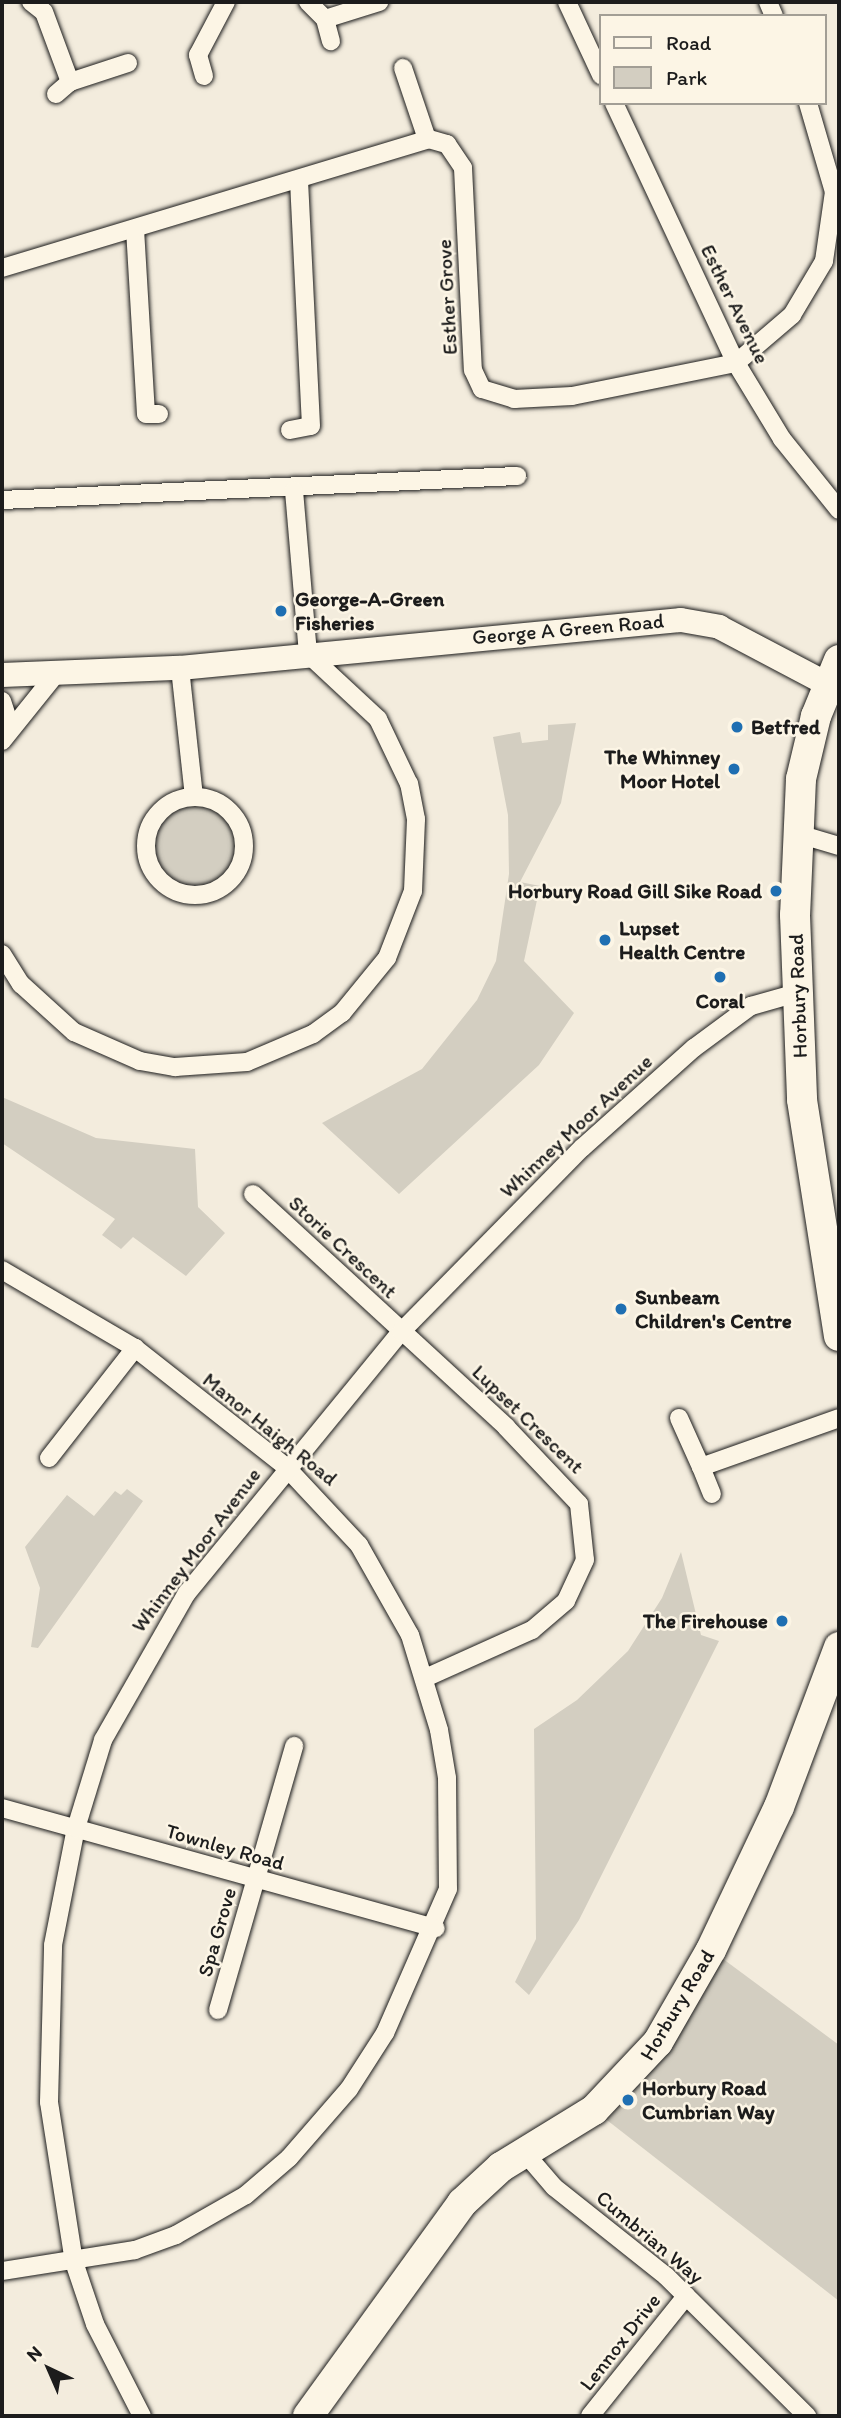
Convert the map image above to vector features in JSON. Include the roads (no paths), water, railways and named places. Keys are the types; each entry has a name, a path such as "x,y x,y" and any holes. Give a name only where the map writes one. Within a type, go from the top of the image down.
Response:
{"highway":[{"name":"Horbury Road","path":"833,672 802,779 795,833 797,993 802,1100 839,1336"},
{"name":"Horbury Road","path":"307,2416 444,2223 481,2183 524,2152 594,2110 659,2042 711,1950 779,1807 839,1647"}],"main road":[{"name":"George A Green Road","path":"2,675 180,668 681,620 719,627 833,672"}],"street":[{"path":"31,2 44,12 70,82"},
{"path":"204,76 198,55 226,2"},
{"path":"308,2 325,19 331,41"},
{"path":"325,19 379,2"},
{"path":"567,2 600,73"},
{"path":"56,94 70,82 128,63"},
{"path":"2,268 427,139 403,68"},
{"path":"414,101 432,96"},
{"name":"Esther Avenue","path":"615,105 736,363 782,439 839,510"},
{"path":"736,363 792,315 824,261 834,192 809,105"},
{"name":"Esther Grove","path":"427,139 447,144 463,168 473,370 482,388 514,399 572,396 736,363"},
{"path":"290,430 311,426 299,179"},
{"path":"135,229 146,414 159,414"},
{"path":"2,500 294,491 517,476"},
{"path":"2,954 21,984 74,1032 128,1057 175,1067 258,1058 313,1034 342,1013 380,967 403,925 415,879 416,819 409,784 379,719 308,654 294,491"},
{"path":"180,668 194,796"},
{"path":"6,733 55,675"},
{"path":"2,701 6,733"},
{"path":"194,796 231,811 244,849 225,885 186,894 167,887 146,852 157,814 194,796"},
{"path":"795,833 839,846"},
{"name":"Whinney Moor Avenue","path":"142,2416 94,2324 74,2262 51,2141 46,2050 53,1945 76,1828 103,1740 156,1639 286,1467 401,1332 582,1147 694,1048 751,1006 797,993"},
{"name":"Storie Crescent","path":"253,1194 401,1332"},
{"name":"Manor Haigh Road","path":"2,1269 135,1348 286,1467 359,1545 389,1592 425,1678 447,1779 448,1889 436,1928 364,2067 289,2158 246,2195 176,2235 74,2262 2,2271"},
{"name":"Lupset Crescent","path":"401,1332 565,1483 586,1530 577,1584 554,1615 425,1678"},
{"path":"49,1458 135,1348"},
{"path":"679,1418 712,1494"},
{"path":"701,1467 839,1418"},
{"name":"Spa Grove","path":"218,2010 293,1746"},
{"name":"Townley Road","path":"2,1808 436,1928"},
{"name":"Cumbrian Way","path":"524,2152 554,2186 686,2296 804,2416"},
{"name":"Lennox Drive","path":"590,2416 686,2296"}],"place":[{"name":"George-A-Green Fisheries","path":"281,611"},
{"name":"Betfred","path":"737,727"},
{"name":"The Whinney Moor Hotel","path":"734,769"},
{"name":"Horbury Road Gill Sike Road","path":"776,891"},
{"name":"Lupset Health Centre","path":"605,940"},
{"name":"Coral","path":"720,977"},
{"name":"Sunbeam Children's Centre","path":"621,1309"},
{"name":"The Firehouse","path":"782,1621"},
{"name":"Horbury Road Cumbrian Way","path":"628,2100"}]}
